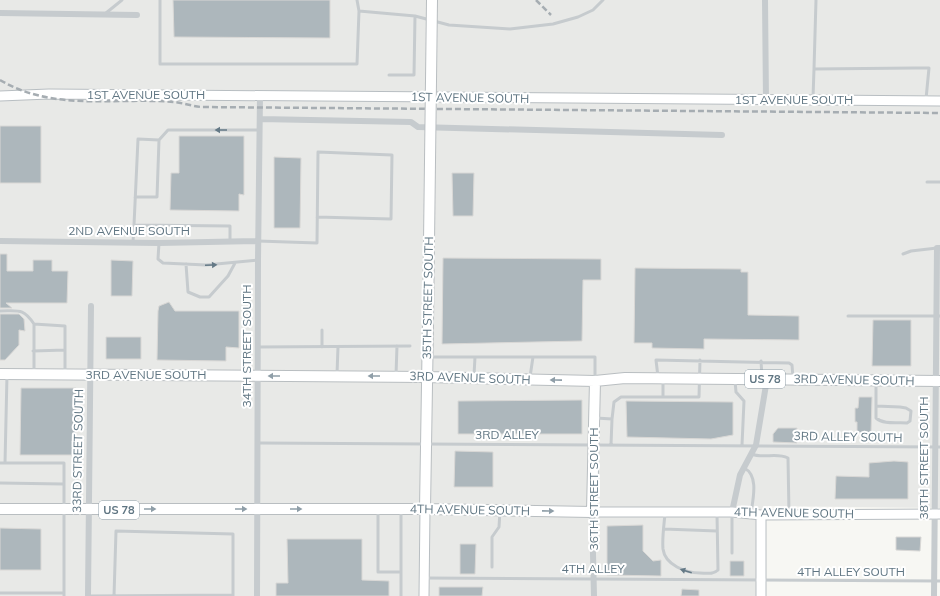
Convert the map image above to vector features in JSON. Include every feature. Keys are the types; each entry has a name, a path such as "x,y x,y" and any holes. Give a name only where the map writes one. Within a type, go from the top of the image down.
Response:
{"main road":[{"name":"35TH STREET SOUTH","path":"425,509 432,0"},
{"name":"3RD AVENUE SOUTH","path":"3,374 396,376 595,381 625,378 660,378 937,381"},
{"name":"36TH STREET SOUTH","path":"592,512 595,381"},
{"name":"4TH AVENUE SOUTH","path":"0,509 425,509 592,512"}],"street":[{"path":"765,0 766,100"},
{"path":"0,13 137,15"},
{"name":"1ST AVENUE SOUTH","path":"0,96 49,94 940,101"},
{"name":"34TH STREET SOUTH","path":"257,596 260,96"},
{"name":"1ST AVENUE SOUTH","path":"260,119 411,122 418,127 722,135"},
{"name":"2ND AVENUE SOUTH","path":"0,241 159,243 258,241"},
{"name":"38TH STREET SOUTH","path":"934,596 937,581 938,514 938,248"},
{"name":"33RD STREET SOUTH","path":"89,596 88,510 91,306"},
{"path":"732,512 740,475 756,445 764,379"},
{"name":"35TH STREET SOUTH","path":"424,596 425,509"},
{"name":"4TH AVENUE SOUTH","path":"592,512 732,512 761,515 938,514"},
{"name":"36TH STREET SOUTH","path":"592,512 594,596"},
{"path":"761,515 761,596"}],"lane":[{"path":"104,14 122,0"},
{"path":"160,0 160,64 357,64 359,11 357,0"},
{"path":"359,11 416,16 449,25 510,29 553,24 578,17 593,10 603,0"},
{"path":"813,100 816,0"},
{"path":"389,75 414,75 416,16"},
{"path":"814,69 929,68 926,100"},
{"path":"429,97 429,127"},
{"path":"135,197 157,197 159,140 168,130 260,130"},
{"path":"132,242 138,139 159,140"},
{"path":"258,241 317,243 318,152 392,155 391,219 318,217"},
{"path":"927,182 940,182"},
{"path":"134,225 230,226 230,242"},
{"path":"159,243 158,259 162,262 206,265 258,260"},
{"path":"903,254 911,250 938,248"},
{"path":"186,264 188,292 200,297 209,297 228,276 235,263"},
{"path":"0,311 22,311 34,324 34,374"},
{"path":"848,316 938,316"},
{"path":"34,324 65,326 65,374"},
{"path":"322,330 322,347"},
{"path":"337,376 338,346"},
{"path":"396,376 397,346"},
{"path":"258,347 410,346"},
{"path":"33,351 65,350"},
{"path":"427,357 595,357 595,381"},
{"path":"474,379 475,357"},
{"path":"530,380 534,357"},
{"path":"663,397 656,360 761,361 789,363 792,365 793,379"},
{"path":"611,445 614,402 617,399 699,397 700,360"},
{"path":"761,361 764,379"},
{"path":"3,374 5,463"},
{"path":"735,379 736,392 744,402 742,445"},
{"path":"876,380 876,406 876,418 880,421 907,423 910,421 911,411 906,408 876,406"},
{"path":"594,418 612,418"},
{"name":"3RD ALLEY","path":"259,443 756,445"},
{"name":"3RD ALLEY SOUTH","path":"756,445 938,447"},
{"path":"751,454 758,456 782,454 788,458 789,515"},
{"path":"0,462 64,463 64,595 0,593"},
{"path":"744,468 750,471 753,477 751,514"},
{"path":"0,483 63,484"},
{"path":"378,509 378,572 401,572"},
{"path":"401,509 401,596"},
{"path":"492,567 492,537 499,527 500,510"},
{"path":"665,512 663,549 666,556 683,571 712,574 718,570 717,512"},
{"path":"732,512 732,553"},
{"path":"664,529 717,531"},
{"path":"89,596 114,596 233,596 233,534 116,531 114,596"},
{"name":"4TH ALLEY","path":"424,578 594,578 761,581"},
{"name":"4TH ALLEY SOUTH","path":"761,581 937,581"}],"shaded area":[{"path":"0,0 940,0 940,508 765,506 766,596 0,596"}],"building":[{"path":"173,0 330,0 330,38 174,37"},
{"path":"0,126 41,126 41,183 0,183"},
{"path":"179,136 244,136 244,195 239,194 239,211 170,210 171,173 179,173"},
{"path":"274,157 301,158 300,228 274,228"},
{"path":"452,173 474,173 473,216 453,216"},
{"path":"0,254 7,254 7,271 33,271 33,260 52,260 52,271 68,271 67,303 6,303 12,308 0,308"},
{"path":"443,258 601,259 601,280 583,280 582,341 442,344"},
{"path":"111,260 133,261 132,296 111,296"},
{"path":"635,268 741,269 741,272 748,272 748,315 799,316 799,340 704,339 704,349 652,348 652,343 634,343"},
{"path":"169,302 175,311 239,311 239,348 226,347 226,361 157,360 159,306"},
{"path":"0,314 19,314 24,319 25,331 19,330 19,345 5,360 0,360"},
{"path":"873,320 911,320 911,366 872,366"},
{"path":"106,337 141,337 141,359 106,359"},
{"path":"21,388 76,388 76,455 20,455"},
{"path":"859,397 872,397 871,433 857,433 855,408 858,408"},
{"path":"582,400 582,434 458,434 458,401"},
{"path":"626,401 733,402 733,435 711,439 627,437"},
{"path":"778,428 797,428 797,443 773,442 773,434"},
{"path":"455,451 493,452 493,487 454,487"},
{"path":"894,461 908,462 908,499 835,499 836,476 869,477 869,463"},
{"path":"643,525 643,551 653,561 661,560 661,576 607,575 607,526"},
{"path":"0,528 41,529 41,570 0,570"},
{"path":"896,537 921,537 920,551 896,550"},
{"path":"287,539 362,539 362,580 389,581 389,596 276,596 276,583 288,583"},
{"path":"460,544 476,544 475,574 460,574"},
{"path":"730,561 744,561 744,576 730,576"},
{"path":"439,587 483,587 482,596 439,596"},
{"path":"682,589 699,590 699,596 681,596"}],"railway":[{"path":"536,0 551,15"},
{"path":"0,80 21,90 63,100 174,102 201,107 940,113"}]}
